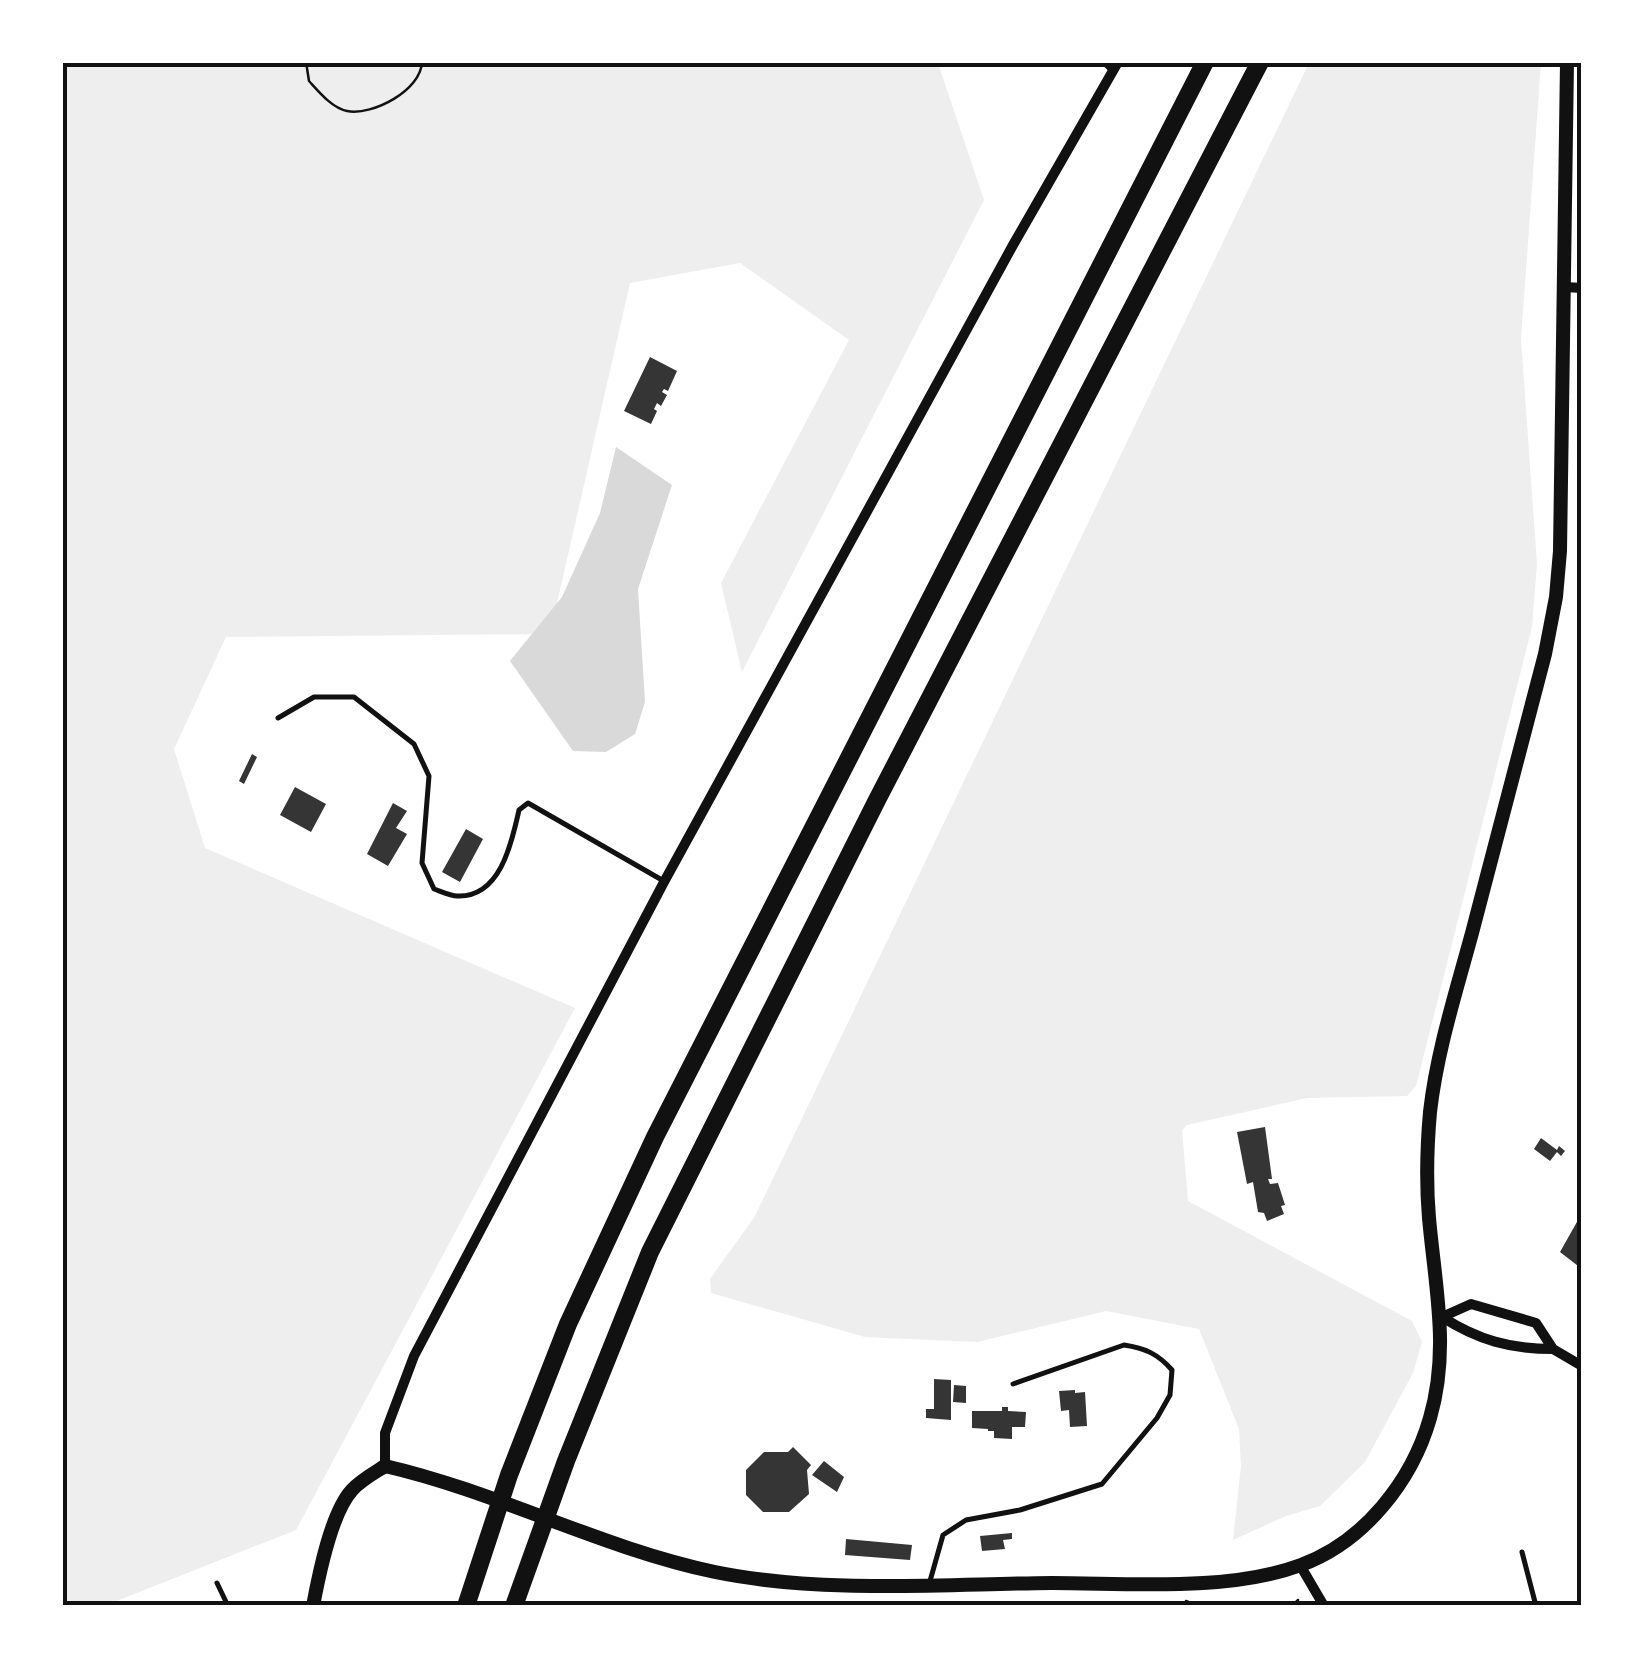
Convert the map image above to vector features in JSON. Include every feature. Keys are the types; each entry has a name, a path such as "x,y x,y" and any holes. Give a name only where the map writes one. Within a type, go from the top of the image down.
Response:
{"highway":[{"path":"466,1606 509,1475 562,1341 654,1136 1206,62"},
{"path":"514,1606 566,1462 650,1252 877,800 1260,62"}],"main road":[{"path":"314,1606 346,1497 385,1466 668,1562 743,1578 835,1584 1172,1582 1251,1576 1300,1566 1352,1536 1387,1501 1419,1449 1431,1416 1440,1368 1442,1317 1429,1217 1430,1115 1436,1072 1556,597 1565,288 1566,62"}],"street":[{"path":"385,1466 385,1433 414,1356 664,882 1013,245 1115,67"},
{"path":"1565,288 1582,288"},
{"path":"1442,1317 1471,1304 1536,1323 1552,1348 1582,1366"},
{"path":"1442,1317 1466,1333 1519,1349 1552,1348"},
{"path":"1300,1566 1324,1606"}],"lane":[{"path":"1103,62 1115,67"},
{"path":"278,718 314,697 354,698 414,744 429,776 422,862 434,888 458,896 484,888 509,855 519,810 528,803 664,882"},
{"path":"929,1584 942,1536 966,1520 1020,1510 1102,1484 1157,1418 1170,1395 1172,1370 1160,1356 1124,1345 1013,1384"},
{"path":"1522,1552 1536,1606"},
{"path":"218,1583 228,1606"}],"path":[{"path":"306,62 309,82 346,111 370,111 412,87 422,72 422,62"},
{"path":"1292,1606 1298,1600"},
{"path":"1230,1606 1240,1606"}],"shaded area":[{"path":"62,63 938,63 984,200 742,672 721,583 849,340 740,263 630,283 550,634 226,637 174,749 205,848 575,1008 296,1530 104,1606 62,1605"},
{"path":"1309,63 1541,63 1521,339 1537,564 1532,627 1416,1086 1407,1096 1307,1098 1187,1125 1182,1130 1188,1201 1412,1321 1422,1342 1413,1373 1365,1462 1320,1506 1286,1516 1233,1540 1241,1466 1239,1429 1199,1329 1106,1311 977,1342 865,1337 711,1293 710,1279 755,1216"},
{"path":"616,447 672,485 638,589 645,702 635,734 606,752 573,751 510,661 562,597 600,513"}],"building":[{"path":"650,357 677,371 668,391 662,392 667,395 661,406 657,403 651,424 624,411"},
{"path":"252,754 257,757 244,784 239,781"},
{"path":"295,787 326,804 311,832 280,815"},
{"path":"393,803 407,811 396,828 407,834 388,866 367,854"},
{"path":"466,829 483,839 460,882 442,872"},
{"path":"1265,1127 1272,1179 1268,1179 1270,1184 1278,1183 1285,1205 1281,1206 1284,1214 1267,1221 1264,1213 1258,1212 1253,1182 1247,1184 1237,1132"},
{"path":"1541,1138 1565,1151 1561,1156 1557,1152 1550,1161 1534,1149"},
{"path":"1582,1213 1582,1269 1560,1252"},
{"path":"934,1379 951,1380 951,1420 926,1418 926,1409 934,1409"},
{"path":"954,1385 966,1386 966,1403 953,1402"},
{"path":"1059,1391 1085,1392 1087,1426 1070,1427 1069,1410 1061,1411"},
{"path":"1002,1407 1026,1412 1025,1427 1012,1427 1012,1439 994,1438 994,1431 972,1428 972,1411 1002,1411"},
{"path":"793,1447 811,1465 807,1470 809,1494 789,1512 763,1512 746,1495 746,1470 764,1452 788,1452"},
{"path":"824,1461 844,1477 837,1492 812,1475"},
{"path":"1012,1533 1012,1539 1003,1540 1005,1549 982,1551 980,1536"},
{"path":"846,1539 912,1545 910,1560 845,1555"}]}
